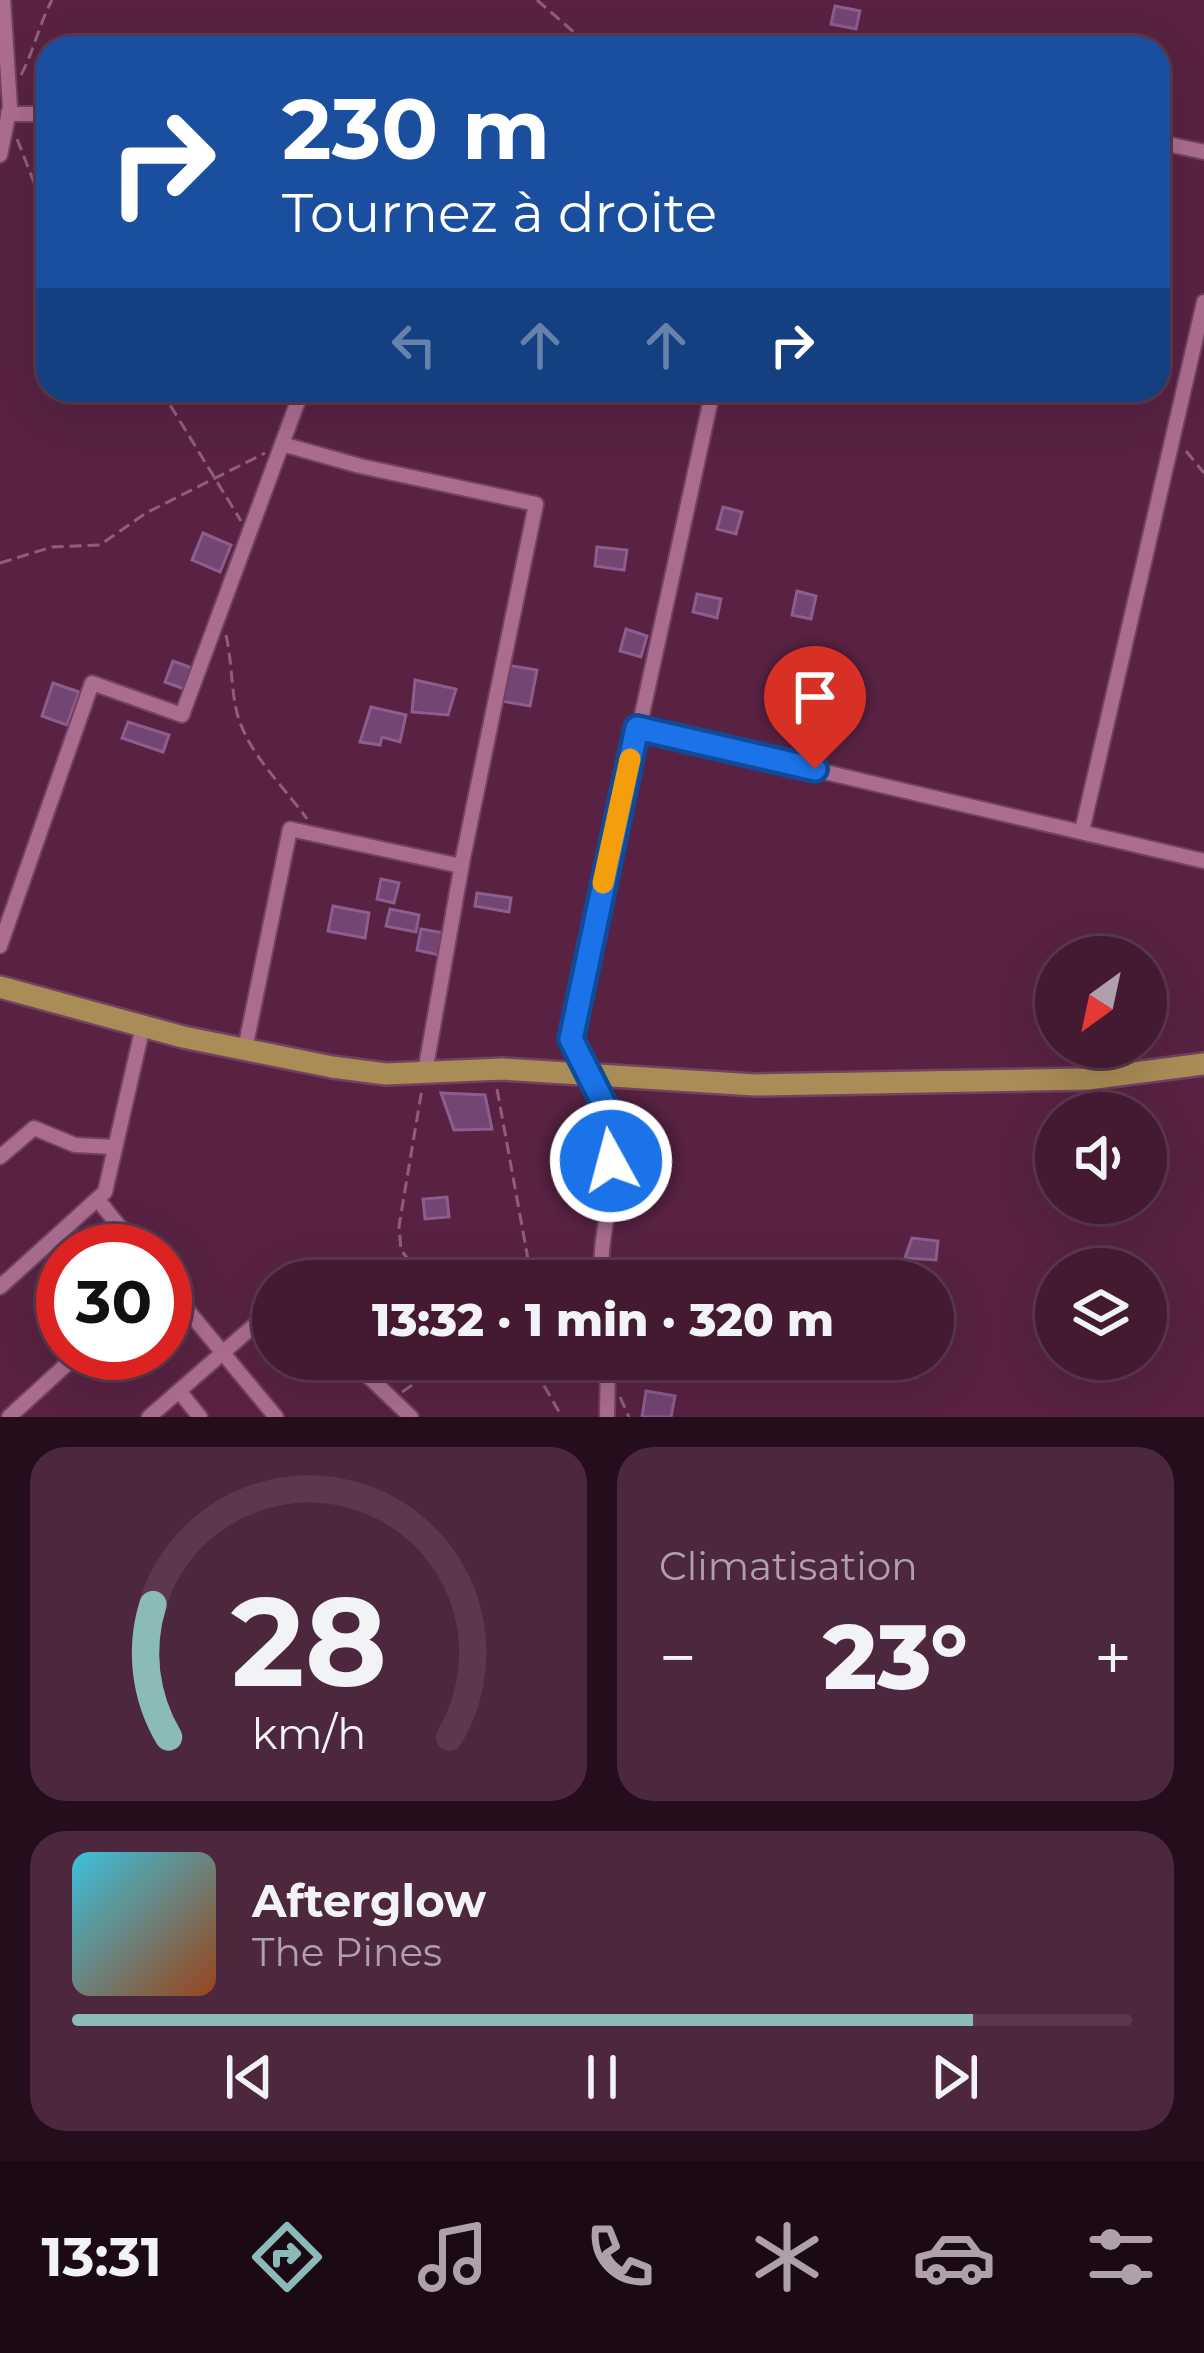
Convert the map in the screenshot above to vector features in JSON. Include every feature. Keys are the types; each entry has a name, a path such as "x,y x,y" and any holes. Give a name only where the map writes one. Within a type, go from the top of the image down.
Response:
{"main road":[{"path":"0,987 143,1026 368,1072 493,1069 754,1084 1088,1079 1204,1064"}],"street":[{"path":"0,155 9,110 5,0"},
{"path":"9,110 36,113"},
{"path":"1170,145 1204,152"},
{"path":"1082,831 1173,435 1197,368 1204,302"},
{"path":"0,946 92,682 182,716 298,402"},
{"path":"600,1260 611,1188 612,1135 592,1074 571,1039 710,402"},
{"path":"283,444 536,504 461,866 425,1072"},
{"path":"637,728 1204,861"},
{"path":"245,1049 290,829 461,866"},
{"path":"0,1287 105,1192 143,1026"},
{"path":"0,1157 34,1128 75,1145 115,1147"},
{"path":"98,1200 117,1224"},
{"path":"192,1316 276,1417"},
{"path":"149,1417 252,1328"},
{"path":"9,1417 49,1380"},
{"path":"371,1380 411,1417"},
{"path":"607,1417 608,1380"},
{"path":"179,1391 200,1417"}],"path":[{"path":"38,36 52,0"},
{"path":"537,0 578,36"},
{"path":"36,41 9,110 36,185"},
{"path":"170,402 250,533"},
{"path":"1173,435 1204,473"},
{"path":"0,563 52,548 100,545 146,513 283,444"},
{"path":"220,614 234,669 237,713 247,737 318,835"},
{"path":"493,1069 531,1260"},
{"path":"409,1260 401,1250 399,1226 425,1072"},
{"path":"391,1400 420,1380"},
{"path":"541,1380 562,1417"}],"building":[{"path":"835,6 860,11 856,29 831,24"},
{"path":"723,507 742,512 736,534 717,529"},
{"path":"203,533 231,545 220,572 192,560"},
{"path":"597,547 627,550 624,570 595,566"},
{"path":"797,591 816,596 811,619 792,615"},
{"path":"697,594 721,599 717,618 693,612"},
{"path":"626,629 647,636 641,657 620,651"},
{"path":"173,661 192,668 184,689 165,682"},
{"path":"507,665 537,670 530,706 501,701"},
{"path":"415,680 456,689 448,715 412,712"},
{"path":"53,683 79,692 67,725 42,716"},
{"path":"371,707 406,715 400,742 382,737 380,745 360,742"},
{"path":"128,722 169,735 163,752 122,738"},
{"path":"381,879 399,883 394,903 377,899"},
{"path":"477,893 511,898 509,912 475,906"},
{"path":"333,906 369,913 365,938 328,931"},
{"path":"390,909 419,915 416,932 386,926"},
{"path":"421,929 444,933 439,955 417,950"},
{"path":"441,1093 485,1095 492,1129 454,1130"},
{"path":"447,1197 449,1217 425,1219 423,1199"},
{"path":"912,1238 938,1241 936,1260 905,1258"},
{"path":"646,1391 675,1396 671,1417 642,1417"}],"slow traffic":[{"path":"603,883 630,759"}],"route":[{"path":"611,1161 607,1110 571,1039 637,728 815,769"}]}
